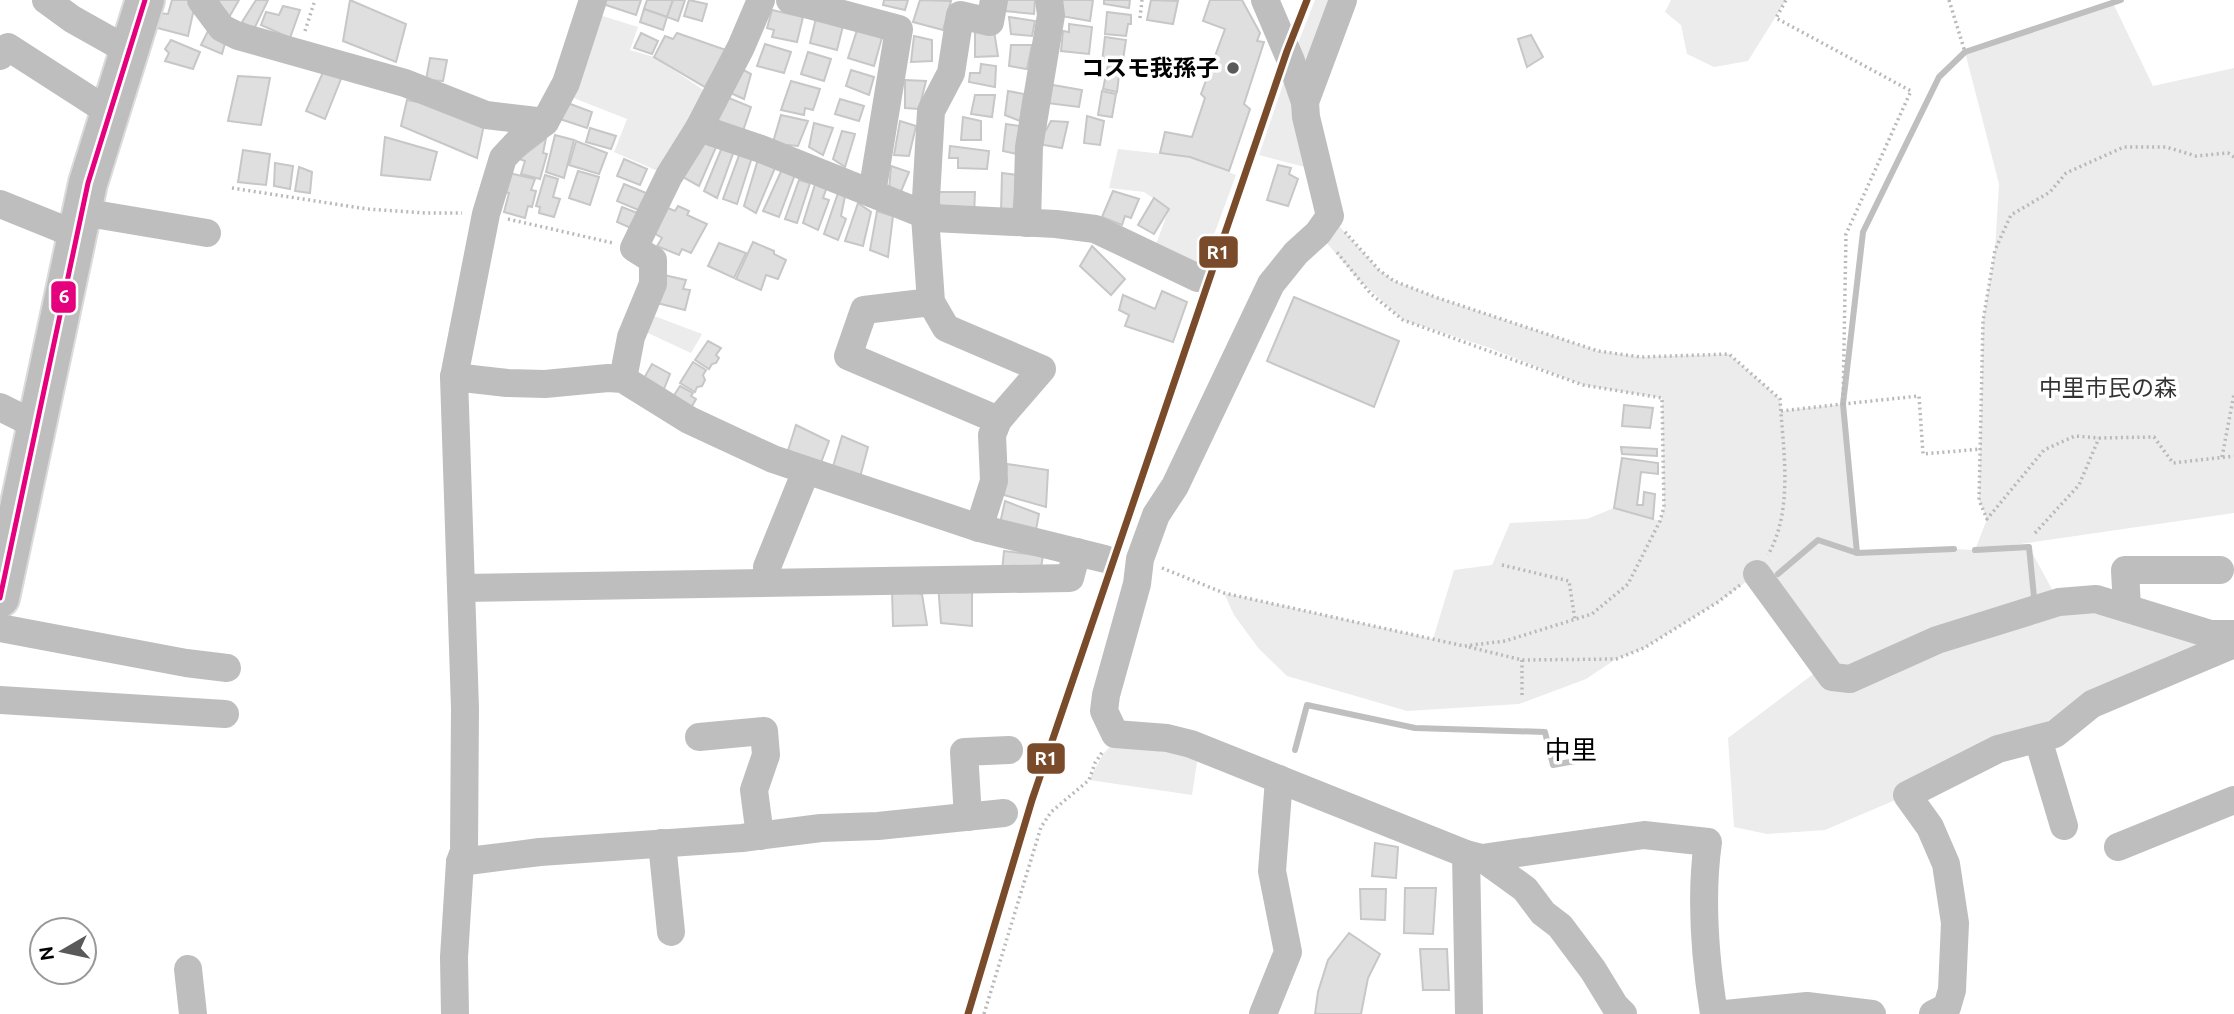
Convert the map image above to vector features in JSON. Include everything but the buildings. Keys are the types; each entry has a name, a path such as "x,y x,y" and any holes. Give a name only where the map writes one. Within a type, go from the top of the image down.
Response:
{"highway":[{"path":"0,598 79,224 109,112 145,0"}],"street":[{"path":"46,0 72,19 129,51"},
{"path":"201,0 222,27 237,36 405,83 486,115 545,122"},
{"path":"455,1014 454,957 460,862 464,851 465,708 454,377 486,214 503,158 518,142 545,122 566,83 593,0"},
{"path":"623,379 631,337 653,284 653,260 634,248 669,176 699,128 741,47 761,0"},
{"path":"790,0 898,29 872,193"},
{"path":"979,528 994,481 992,435 999,420 1041,369 946,328 932,302 925,216 931,111 951,73 960,15 990,22 993,0"},
{"path":"1027,223 1029,147 1051,15 1048,0"},
{"path":"1265,0 1305,102 1324,224 1271,284 1175,485 1156,514 1140,559 1137,584 1104,711 1115,734 1167,738 1191,744 1474,856 1525,888 1543,913 1560,926 1623,1014"},
{"path":"1305,102 1343,0"},
{"path":"0,56 8,47 109,112"},
{"path":"699,128 761,149 925,216 1095,229 1198,278"},
{"path":"0,204 79,224 207,233"},
{"path":"932,302 864,310 848,356 999,420"},
{"path":"454,377 545,384 623,379 689,421 773,459 979,528 1105,559"},
{"path":"0,407 38,425"},
{"path":"767,567 806,471"},
{"path":"462,588 1070,578 1077,552"},
{"path":"2127,608 2125,570 2220,570"},
{"path":"1757,574 1832,677 1850,680 1937,640 2059,602 2096,599 2210,634 2234,634"},
{"path":"0,628 186,663 228,668"},
{"path":"1933,1014 1947,1007 1952,990 1955,923 1946,864 1930,827 1907,795 1998,749 2054,734 2092,704 2234,644"},
{"path":"0,701 225,714"},
{"path":"699,737 764,730 766,755 754,790 760,836"},
{"path":"2038,739 2064,826"},
{"path":"968,817 964,752 1009,750"},
{"path":"1264,1014 1288,952 1272,871 1279,779"},
{"path":"2118,847 2234,800"},
{"path":"460,862 540,852 760,836 821,828 878,826 1004,813"},
{"path":"1474,856 1644,835 1708,842 1705,886 1706,941 1714,1014"},
{"path":"662,843 671,932"},
{"path":"1469,1014 1474,856"},
{"path":"188,969 194,1014"},
{"path":"1725,1014 1807,1006 1872,1014"}],"path":[{"path":"298,54 315,0"},
{"path":"1140,18 1142,0"},
{"path":"1786,0 1776,18 1911,91 1846,234 1843,404"},
{"path":"1950,0 1965,52"},
{"path":"2234,157 2228,153 2196,156 2166,147 2124,147 2066,173 2050,192 2011,215 1995,250 1983,321 1979,500 1987,519 2044,450 2075,436 2154,437 2173,463 2234,456"},
{"path":"232,188 368,209 486,214 634,248"},
{"path":"1140,559 1224,593 1522,660 1616,659 1644,648 1757,574 1777,538 1783,501 1785,457 1780,400 1729,354 1641,357 1598,351 1394,281 1324,224"},
{"path":"1324,224 1332,246 1371,294 1403,320 1583,385 1662,398 1664,507 1660,521 1628,584 1592,614 1505,641 1464,646"},
{"path":"2222,457 2234,394"},
{"path":"1781,411 1919,396 1923,454 1981,449"},
{"path":"2035,533 2079,485 2099,438"},
{"path":"1502,565 1569,581 1575,620"},
{"path":"1522,660 1522,698"},
{"path":"984,1014 1041,827 1051,812 1089,780 1095,762 1115,734"}],"green space":[{"path":"1315,0 1343,0 1305,102 1320,171 1259,155"},
{"path":"1671,0 1786,0 1748,61 1714,67 1687,54 1681,25 1665,12"},
{"name":"中里市民の森","path":"2113,3 2153,86 2234,68 2234,513 1986,549 2029,547 2059,602 2234,634 1907,795 1825,830 1767,834 1734,827 1728,738 1824,666 1838,668 1757,574 1644,648 1616,659 1586,679 1519,704 1407,711 1287,676 1259,649 1234,615 1224,593 1433,639 1454,570 1492,565 1510,523 1587,519 1614,508 1660,521 1664,507 1662,398 1583,385 1487,347 1403,320 1359,280 1318,233 1330,216 1379,270 1394,281 1435,297 1598,351 1641,357 1729,354 1780,399 1781,411 1843,404 1857,553 1975,550 1987,519 1979,500 1983,321 1995,250 1999,184 1965,52"},
{"path":"590,12 638,27 630,50 654,57 714,97 669,176 614,152 627,119 561,93"},
{"path":"1118,149 1190,157 1236,175 1198,278 1152,255 1169,209 1144,192 1109,188"},
{"path":"641,311 702,334 691,353 635,327"},
{"path":"1112,745 1198,756 1192,795 1089,780 1103,754"}],"waterway":[{"path":"1857,553 1843,404 1863,232 1939,77 1965,52 2121,0"},
{"path":"1778,574 1818,540 1857,553 1954,549"},
{"path":"1975,550 2029,547 2034,597"},
{"path":"1295,750 1307,705 1415,728 1545,732 1553,765 1575,761"}],"transit line":[{"name":"6","path":"0,598 88,183 145,0"},
{"name":"R1","path":"968,1014 1032,800 1287,51 1307,0"}],"place":[{"name":"コスモ我孫子","path":"1233,68"}],"district":[{"name":"中里","path":"1571,750"}]}
